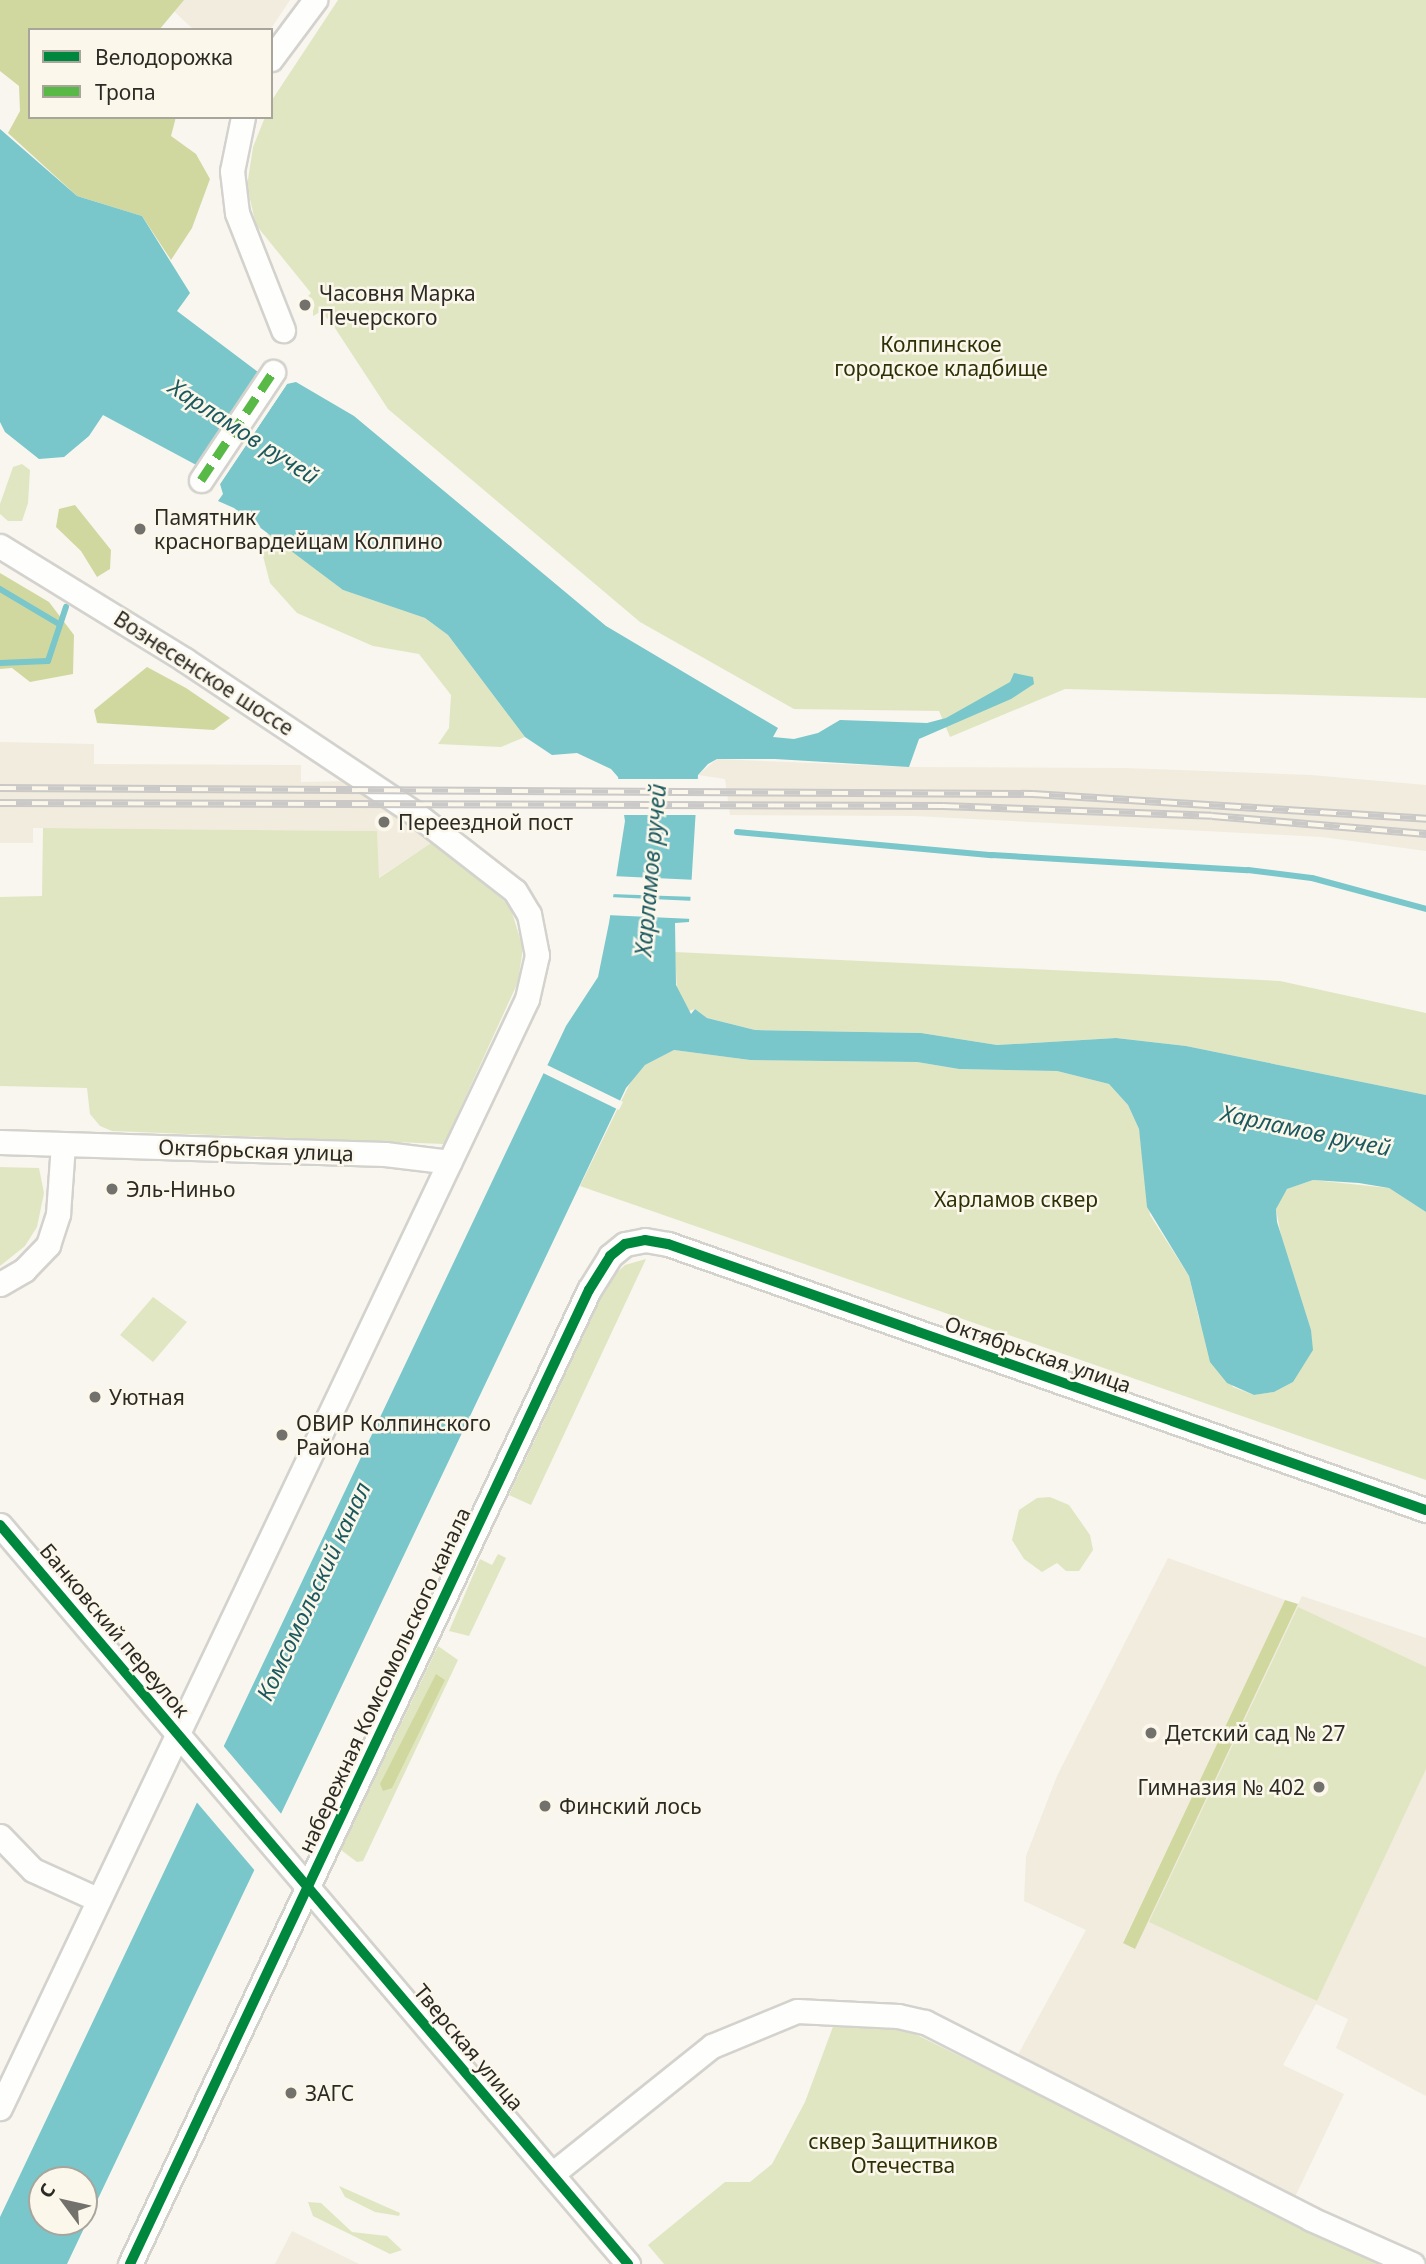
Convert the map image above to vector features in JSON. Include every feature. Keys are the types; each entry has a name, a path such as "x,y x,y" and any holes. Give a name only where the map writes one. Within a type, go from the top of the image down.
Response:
{"street":[{"path":"273,56 314,0"},
{"path":"243,119 232,171 237,213 283,330"},
{"path":"201,480 273,372"},
{"name":"Вознесенское шоссе","path":"0,546 174,652 404,805 514,891 529,914 536,939 535,974 527,999 450,1162"},
{"name":"Октябрьская улица","path":"0,1142 385,1154 450,1162"},
{"path":"0,1284 24,1270 48,1245 58,1214 63,1144"},
{"path":"0,2108 450,1162"},
{"name":"Октябрьская улица","path":"635,1241 668,1244 1426,1510"},
{"name":"набережная Комсомольского канала","path":"130,2264 589,1290 610,1256 635,1241"},
{"name":"Банковский переулок","path":"0,1525 280,1855"},
{"path":"0,1836 33,1870 99,1900"},
{"name":"Тверская улица","path":"280,1855 628,2264"},
{"path":"552,2175 712,2046 797,2011 898,2015 925,2022 1311,2219 1412,2264"}],"shaded area":[{"path":"162,0 290,0 271,28 192,28"},
{"path":"0,742 94,744 94,764 301,765 301,782 349,781 434,841 378,878 376,831 33,828 33,843 0,843"},
{"path":"717,759 909,767 1125,768 1311,775 1426,785 1426,851 1322,837 914,816 730,815 725,779 698,775"},
{"name":"Гимназия № 402","path":"1168,1558 1285,1600 1123,1942 1134,1949 1302,1596 1426,1638 1426,2096 1336,2048 1348,2019 1316,2004 1283,2065 1344,2094 1294,2199 1014,2062 1086,1930 1024,1901 1026,1856 1057,1776"},
{"path":"292,2231 359,2264 275,2264"}],"green space":[{"path":"0,0 184,0 161,28 28,28 28,119 175,119 171,136 196,154 210,179 192,228 171,260 142,216 77,196 8,133 20,111 19,86 0,71"},
{"name":"Колпинское городское кладбище","path":"338,0 1426,0 1426,698 1065,689 950,737 939,711 794,709 640,622 388,409 331,322 320,312 313,316 313,307 306,298 311,293 256,225 247,186 253,147 264,119 273,119 273,98"},
{"path":"22,464 30,470 28,503 22,521 8,521 0,514 0,504 13,467"},
{"path":"75,505 111,550 110,569 97,577 81,551 56,527 59,509"},
{"path":"268,532 343,590 425,618 448,635 525,737 501,747 438,744 449,728 451,695 419,654 373,646 297,613 270,583 263,556"},
{"path":"0,573 49,602 74,635 73,674 30,682 12,668 0,669"},
{"path":"147,667 186,688 230,718 214,730 97,723 94,710"},
{"path":"43,828 377,831 379,878 434,841 510,906 523,948 518,982 444,1144 112,1131 100,1126 90,1114 87,1088 0,1086 0,897 42,896"},
{"path":"675,952 1280,981 1426,1013 1426,1095 1186,1046 1116,1038 997,1045 921,1033 755,1030 707,1018 695,1009 689,1011 677,991"},
{"name":"Харламов сквер","path":"674,1050 750,1060 917,1062 959,1069 1057,1071 1109,1084 1128,1105 1139,1129 1150,1215 1189,1276 1199,1319 1233,1387 1254,1395 1274,1392 1293,1382 1311,1331 1284,1252 1276,1209 1279,1200 1287,1189 1313,1180 1389,1188 1426,1212 1426,1480 580,1186 631,1081 645,1065"},
{"path":"0,1167 39,1168 44,1193 37,1227 25,1246 0,1266"},
{"path":"646,1259 531,1505 509,1495 610,1279 625,1265"},
{"path":"153,1297 187,1322 153,1362 120,1335"},
{"path":"1050,1497 1069,1505 1090,1535 1093,1550 1079,1571 1066,1571 1057,1563 1042,1572 1024,1559 1012,1540 1019,1510 1037,1498"},
{"path":"498,1554 506,1558 469,1636 449,1631 480,1559 492,1565"},
{"path":"1285,1600 1298,1604 1135,1949 1123,1943"},
{"path":"1298,1607 1426,1667 1426,1769 1317,2001 1149,1922"},
{"path":"438,1646 458,1660 363,1861 357,1862 341,1850"},
{"path":"436,1674 445,1680 392,1788 383,1791 380,1784"},
{"name":"сквер Защитников Отечества","path":"834,2024 889,2026 913,2033 1382,2264 664,2264 648,2245 725,2182 750,2182 772,2164 805,2102"},
{"path":"339,2186 400,2213 399,2216 375,2212 345,2197"},
{"path":"308,2202 321,2203 352,2232 387,2236 402,2250 390,2254 313,2216"}],"water":[{"path":"0,129 77,196 142,216 190,293 177,311 262,375 200,467 103,415 89,436 64,457 39,459 5,432 0,422"},
{"path":"296,382 354,416 606,626 778,728 773,737 794,739 818,733 840,720 927,723 946,718 1010,682 1014,673 1033,677 1034,684 1011,699 919,739 909,767 775,759 717,759 708,764 698,775 689,922 675,923 676,985 691,1014 695,1009 707,1018 755,1030 921,1033 997,1045 1116,1038 1186,1046 1426,1095 1426,1212 1389,1188 1359,1183 1313,1180 1287,1189 1276,1209 1277,1222 1311,1330 1313,1350 1293,1382 1274,1392 1254,1395 1227,1383 1210,1362 1189,1276 1147,1207 1139,1129 1128,1105 1109,1084 1057,1071 959,1069 917,1062 750,1060 674,1050 645,1065 626,1088 98,2199 98,2166 28,2166 28,2236 80,2236 67,2264 0,2264 0,2217 566,1026 598,977 625,821 618,777 611,769 577,753 552,755 525,737 448,635 425,618 343,590 234,508 218,501 223,494 220,484 287,384"}],"pier":[{"path":"284,382 287,384 220,484 217,482"},
{"path":"614,779 701,779 699,815 620,815"},
{"path":"612,876 697,880 696,897 610,894"},
{"path":"609,897 695,901 693,919 606,915"},
{"path":"545,1064 623,1102 619,1110 541,1072"},
{"path":"221,1743 283,1816 256,1872 194,1799"}],"waterway":[{"path":"0,589 59,624"},
{"path":"0,663 48,661 66,607"},
{"path":"737,832 992,855 1248,870 1312,878 1426,909"}],"railway":[{"path":"0,788 1033,794 1426,819"},
{"path":"0,803 943,806 1212,816 1426,834"}],"marked path":[{"path":"201,480 273,372"}],"cycle path":[{"path":"130,2264 589,1290 610,1256 625,1244 645,1240 668,1244 1426,1510"},
{"path":"0,1525 628,2264"}],"place":[{"name":"Часовня Марка Печерского","path":"305,305"},
{"name":"Памятник красногвардейцам Колпино","path":"140,529"},
{"name":"Переездной пост","path":"384,822"},
{"name":"Эль-Ниньо","path":"112,1189"},
{"name":"Уютная","path":"95,1397"},
{"name":"ОВИР Колпинского Района","path":"282,1435"},
{"name":"Детский сад № 27","path":"1151,1733"},
{"name":"Гимназия № 402","path":"1319,1787"},
{"name":"Финский лось","path":"545,1806"},
{"name":"ЗАГС","path":"291,2093"}],"water label":[{"name":"Харламов ручей","path":"244,431"},
{"name":"Харламов ручей","path":"650,870"},
{"name":"Харламов ручей","path":"1306,1130"},
{"name":"Комсомольский канал","path":"313,1591"}]}
